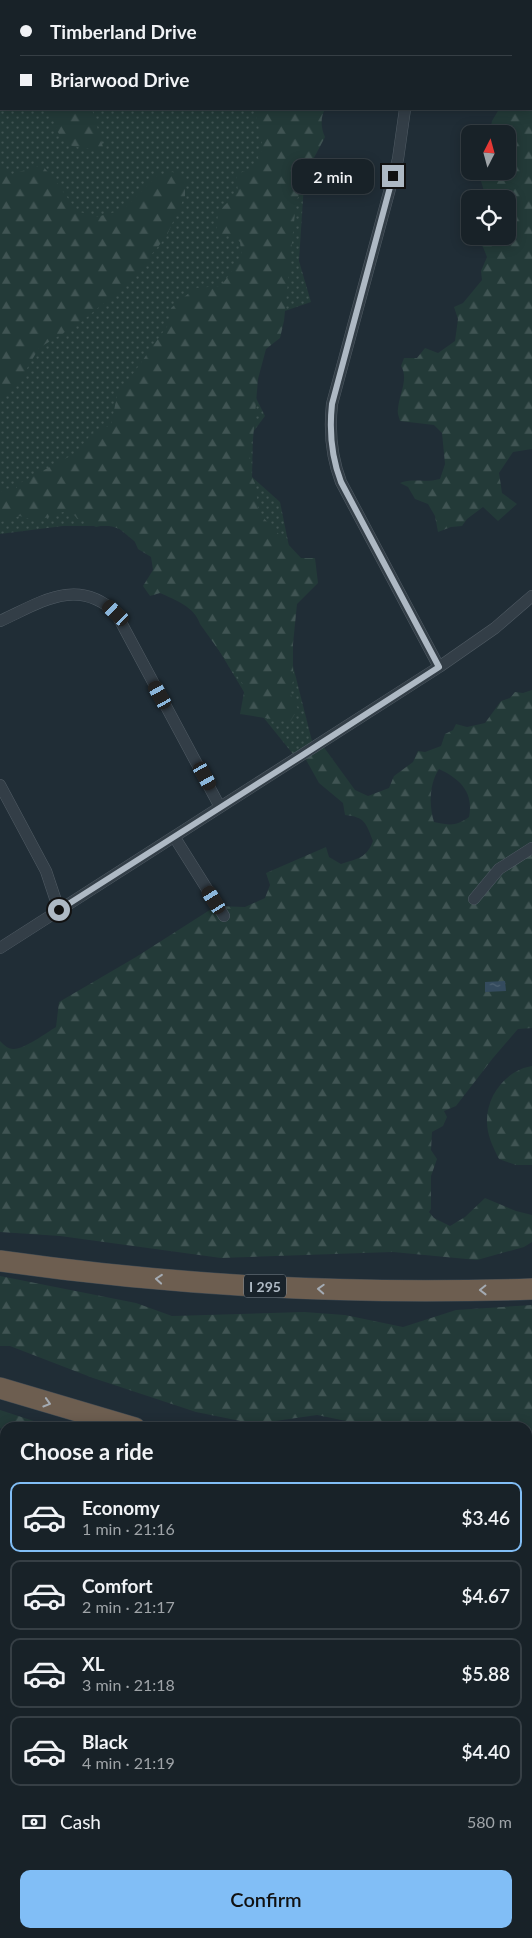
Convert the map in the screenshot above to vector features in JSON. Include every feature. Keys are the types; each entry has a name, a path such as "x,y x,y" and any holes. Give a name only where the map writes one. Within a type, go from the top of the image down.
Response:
{"highway":[{"name":"I 295","path":"0,1262 136,1277 258,1286 380,1291 532,1289"},
{"path":"0,1388 115,1422"}],"street":[{"path":"405,110 398,159 332,404 330,436 335,466 341,482 439,667"},
{"path":"0,621 55,596 80,595 106,604 116,613 220,807"},
{"path":"0,948 175,838 220,807 314,749 439,667 495,628 532,596"},
{"path":"0,785 46,872 59,910"},
{"path":"175,838 224,916"},
{"path":"474,899 499,869 532,848"}],"green space":[{"path":"0,110 314,110 306,153 299,261 311,302 279,313 254,332 255,396 265,416 253,432 252,477 280,502 292,561 292,662 314,749 297,759 247,697 202,622 157,560 116,526 63,526 0,534"},
{"path":"49,110 92,110 103,147 101,150 70,145 65,142 57,130"},
{"path":"254,110 325,110 322,123 325,137 306,173 296,203 284,321 280,338 266,349 258,379 253,439 249,447 252,477 255,483 259,513 301,558 315,558 318,583 297,604 293,644 293,681 290,693 298,709 290,722 240,714 245,687 189,608 160,593 150,596 143,586 153,570 151,557 138,549 132,535 110,526 96,527 74,515 63,512 36,521 20,516 0,522 0,493 4,489 17,488 16,485 76,453 92,433 111,425 117,396 168,325 171,308 195,288 221,286 242,257 240,242 231,235 216,236 218,212 238,192 236,174 252,169 262,150 262,140"},
{"path":"498,110 532,110 532,449 513,452 499,473 502,493 517,504 498,521 483,507 467,519 462,526 451,527 438,532 435,516 428,504 415,499 408,487 400,483 440,479 445,464 442,433 434,425 400,421 398,410 404,376 401,366 404,358 417,358 425,348 438,353 455,341 458,319 454,307 463,303 482,280 481,271 487,257 483,247 480,245 516,245 516,190 484,190 481,180 516,180 516,125 491,125"},
{"path":"0,163 9,175 42,165 77,211 96,217 123,210 157,176 172,172 181,174 185,184 185,196 166,237 127,284 81,322 39,348 16,387 0,400"},
{"path":"532,690 532,1028 518,1029 456,1106 444,1111 447,1117 443,1126 432,1132 431,1150 437,1159 431,1176 431,1209 429,1212 434,1218 450,1226 465,1217 485,1198 516,1211 532,1215 532,1242 524,1247 477,1260 393,1252 221,1258 60,1236 0,1232 0,1041 9,1048 17,1049 41,1037 56,1027 59,1002 136,957 216,906 245,907 265,898 270,885 266,873 326,847 329,857 341,864 364,855 373,841 366,825 357,817 345,815 343,803 319,783 305,758 323,746 355,790 368,796 389,788 394,776 413,762 418,751 425,752 441,746 445,734 453,730 456,724 467,727 485,723 501,701 510,698 515,692 523,693","holes":["439,769 459,782 467,793 470,808 469,817 460,822 452,824 434,822 431,809 431,795 433,781"]},
{"path":"532,1066 532,1165 516,1165 499,1159 488,1132 488,1112 490,1103 499,1086 514,1073"},
{"path":"0,1276 136,1303 172,1316 304,1312 345,1315 403,1327 456,1310 532,1305 532,1422 351,1422 317,1415 269,1422 245,1422 196,1412 93,1378 10,1346 0,1346"},
{"path":"0,1410 37,1422 0,1422"}],"water":[{"path":"505,981 506,991 485,992 485,982"}],"route":[{"path":"59,910 175,838 220,807 314,749 439,667 352,505 335,466 331,448 330,420 332,404 393,176"}]}
